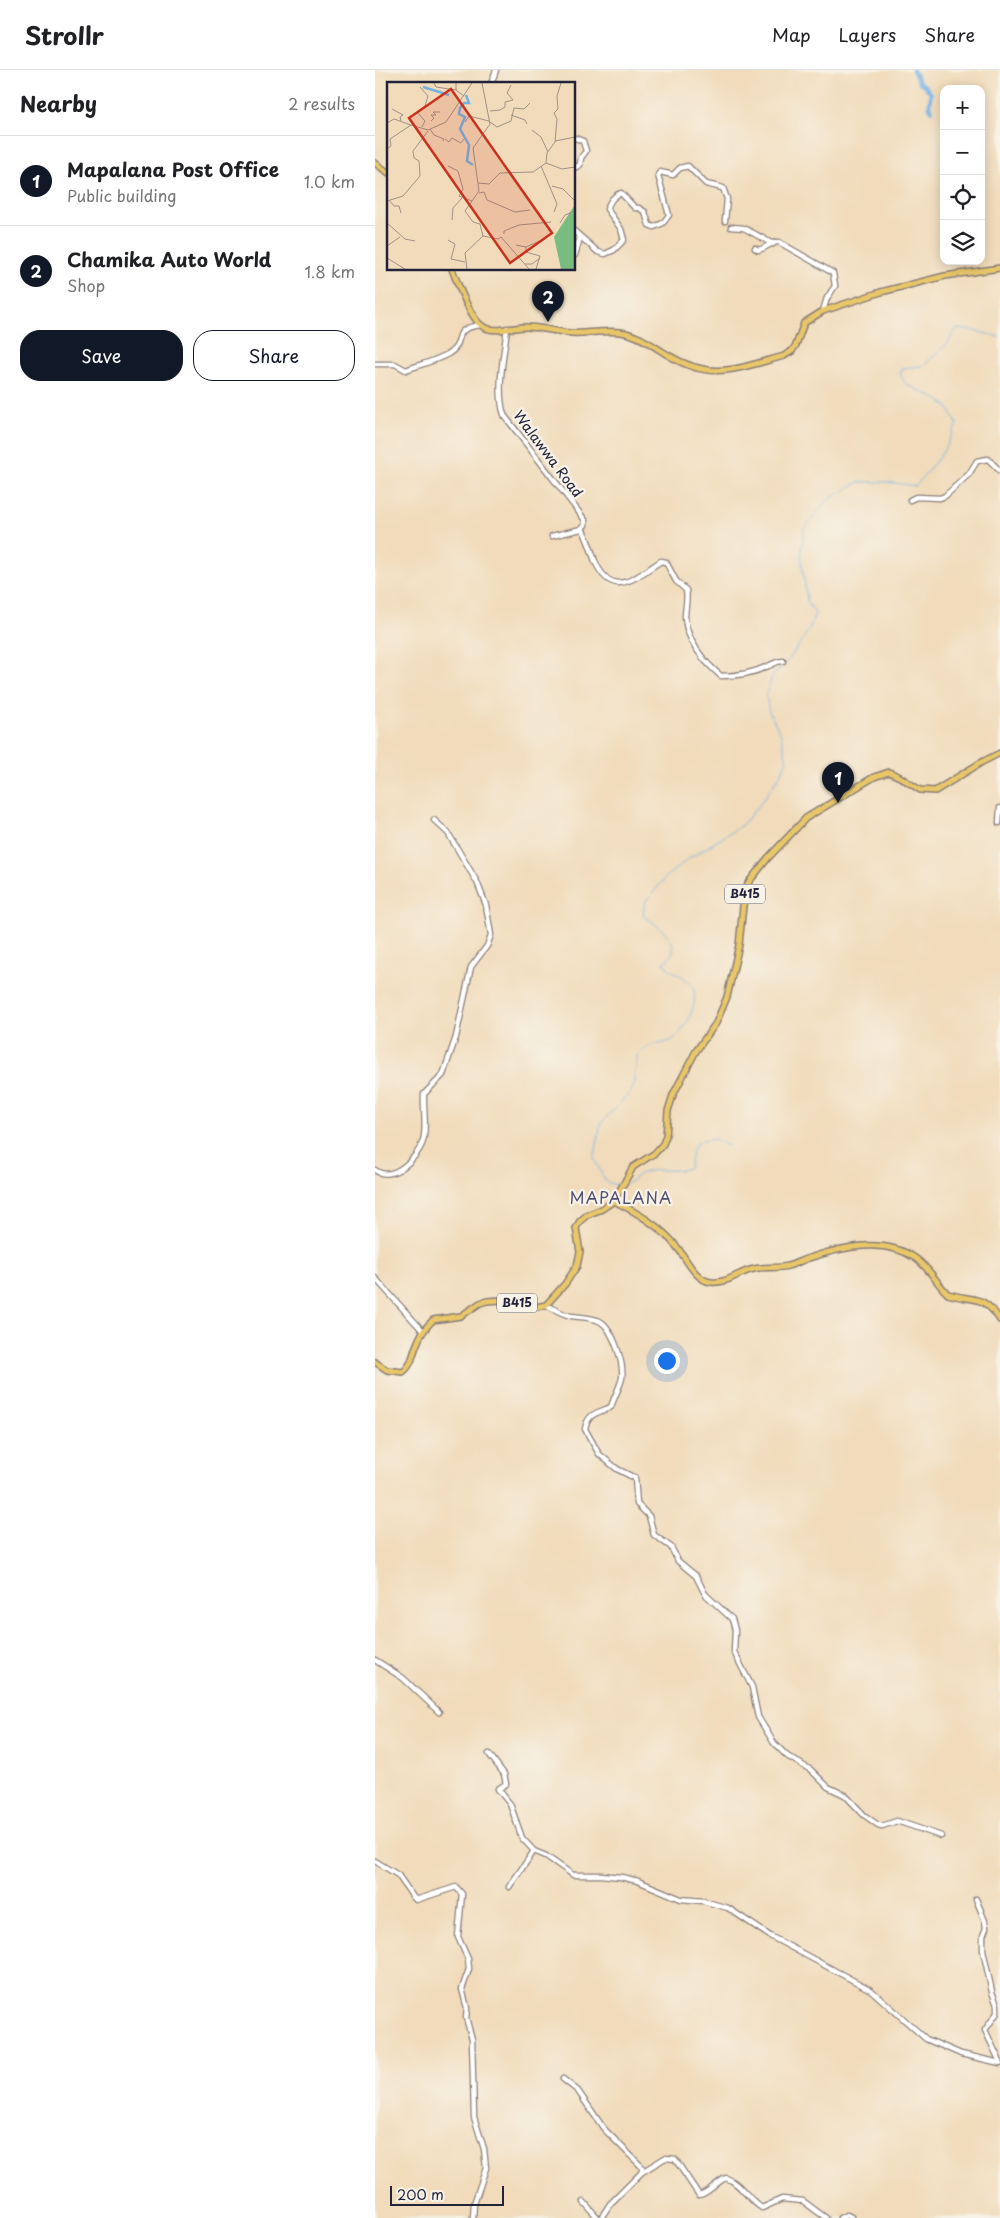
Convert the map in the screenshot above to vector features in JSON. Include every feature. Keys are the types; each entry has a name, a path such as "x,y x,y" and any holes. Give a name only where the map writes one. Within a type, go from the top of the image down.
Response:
{"main road":[{"path":"375,163 387,172"},
{"path":"452,270 464,297 481,325 495,330 528,327 572,333 622,332 649,342 669,356 700,370 717,372 784,356 792,351 796,345 804,323 823,311 881,292 945,276 1000,268"},
{"name":"B415","path":"423,1331 433,1320 461,1316 480,1303 487,1301 501,1300 536,1307 546,1305 565,1284 577,1266 580,1252 577,1228 580,1221 587,1215 602,1209 614,1201 633,1167 655,1153 663,1144 666,1136 668,1111 673,1095 692,1059 717,1023 727,997 739,945 743,906 748,883 768,858 806,818 874,777 889,772 920,790 935,791 1000,753"},
{"path":"614,1201 650,1220 676,1246 704,1280 711,1282 735,1277 753,1269 787,1266 809,1258 871,1245 888,1247 900,1249 928,1267 948,1294 987,1303 1000,1320"},
{"path":"375,1362 387,1370 403,1372 411,1364 423,1331"}],"street":[{"path":"492,82 496,70"},
{"path":"575,138 583,141 586,151 579,165 575,167"},
{"path":"575,233 598,252 605,254 619,246 623,240 621,229 607,209 609,202 615,195 621,193 635,208 645,212 649,225 654,227 663,223 669,215 658,175 661,172 673,174 680,168 687,166 706,184 723,188 727,199 725,222"},
{"path":"731,227 745,228 773,244"},
{"path":"575,255 580,238"},
{"path":"755,248 761,250 779,242 833,273 835,286 827,298 823,311"},
{"path":"375,364 395,364 406,370 447,354 456,347 466,327 481,325"},
{"name":"Walawwa Road","path":"507,328 501,387 501,407 504,415 585,520 583,528"},
{"path":"910,500 916,497 941,498 945,496 969,474 977,461 988,459 1000,471"},
{"path":"553,536 583,528 601,572 609,582 618,584 630,581 661,561 666,562 676,581 686,590 688,600 685,617 692,639 699,653 721,676 751,672 770,666 776,661 783,660"},
{"path":"999,823 1000,808"},
{"path":"375,1170 380,1174 388,1174 401,1169 419,1148 424,1130 424,1094 443,1074 456,1036 471,967 487,946 491,935 486,905 477,882 448,833 434,820"},
{"path":"375,1278 423,1331"},
{"path":"546,1305 569,1316 599,1320 609,1329 617,1348 621,1378 611,1407 596,1411 586,1423 585,1429 599,1454 617,1468 635,1478 637,1504 649,1516 654,1535 671,1547 678,1561 696,1576 705,1594 732,1619 735,1630 734,1652 752,1687 758,1717 774,1743 787,1756 811,1770 827,1787 845,1795 864,1815 878,1825 882,1826 897,1821 941,1836"},
{"path":"375,1660 403,1678 439,1712"},
{"path":"489,1754 505,1774 506,1784 498,1789 510,1804 521,1838 534,1851 546,1856 573,1875 601,1874 621,1877 638,1881 681,1899 703,1901 728,1908 770,1936 871,1990 926,2039 961,2054 1000,2063"},
{"path":"509,1887 534,1851"},
{"path":"375,1861 398,1875 416,1900 456,1887 462,1894 459,1937 468,1959 469,1969 462,1989 467,2008 466,2018 472,2039 474,2117 484,2149 486,2168 474,2204 473,2218"},
{"path":"976,1899 985,1921 983,1950 991,1992 997,2005 997,2013 985,2030 1000,2063"},
{"path":"563,2079 578,2091 604,2129 639,2162 642,2172"},
{"path":"584,2202 600,2218 610,2204 642,2172 665,2158 675,2159 699,2195 705,2194 715,2182 726,2178 732,2180 750,2200 762,2208 782,2199 803,2201 826,2218"},
{"path":"840,2218 847,2215 851,2217"}],"waterway":[{"path":"913,70 919,82 931,94 929,106 932,111"},
{"path":"620,1186 606,1182 594,1159 601,1123 633,1089 637,1056 648,1047 670,1041 677,1036 691,1015 695,998 692,985 664,963 672,954 672,942 664,931 643,915 645,902 668,875 690,858 741,826 760,804 779,777 787,760 780,732 769,712 766,695 772,677 790,658 801,642 810,628 815,613 807,601 801,556 804,529 826,501 859,482 887,482 916,486 943,452 957,424 947,406 906,384 900,374 903,368 923,366 947,344 956,329 971,330 1000,337"},
{"path":"626,1184 648,1171 689,1168 692,1151 698,1142 714,1139 729,1146"}],"place":[{"name":"Chamika Auto World","path":"548,322"},
{"name":"Mapalana Post Office","path":"838,803"}],"district":[{"name":"MAPALANA","path":"621,1198"}]}
